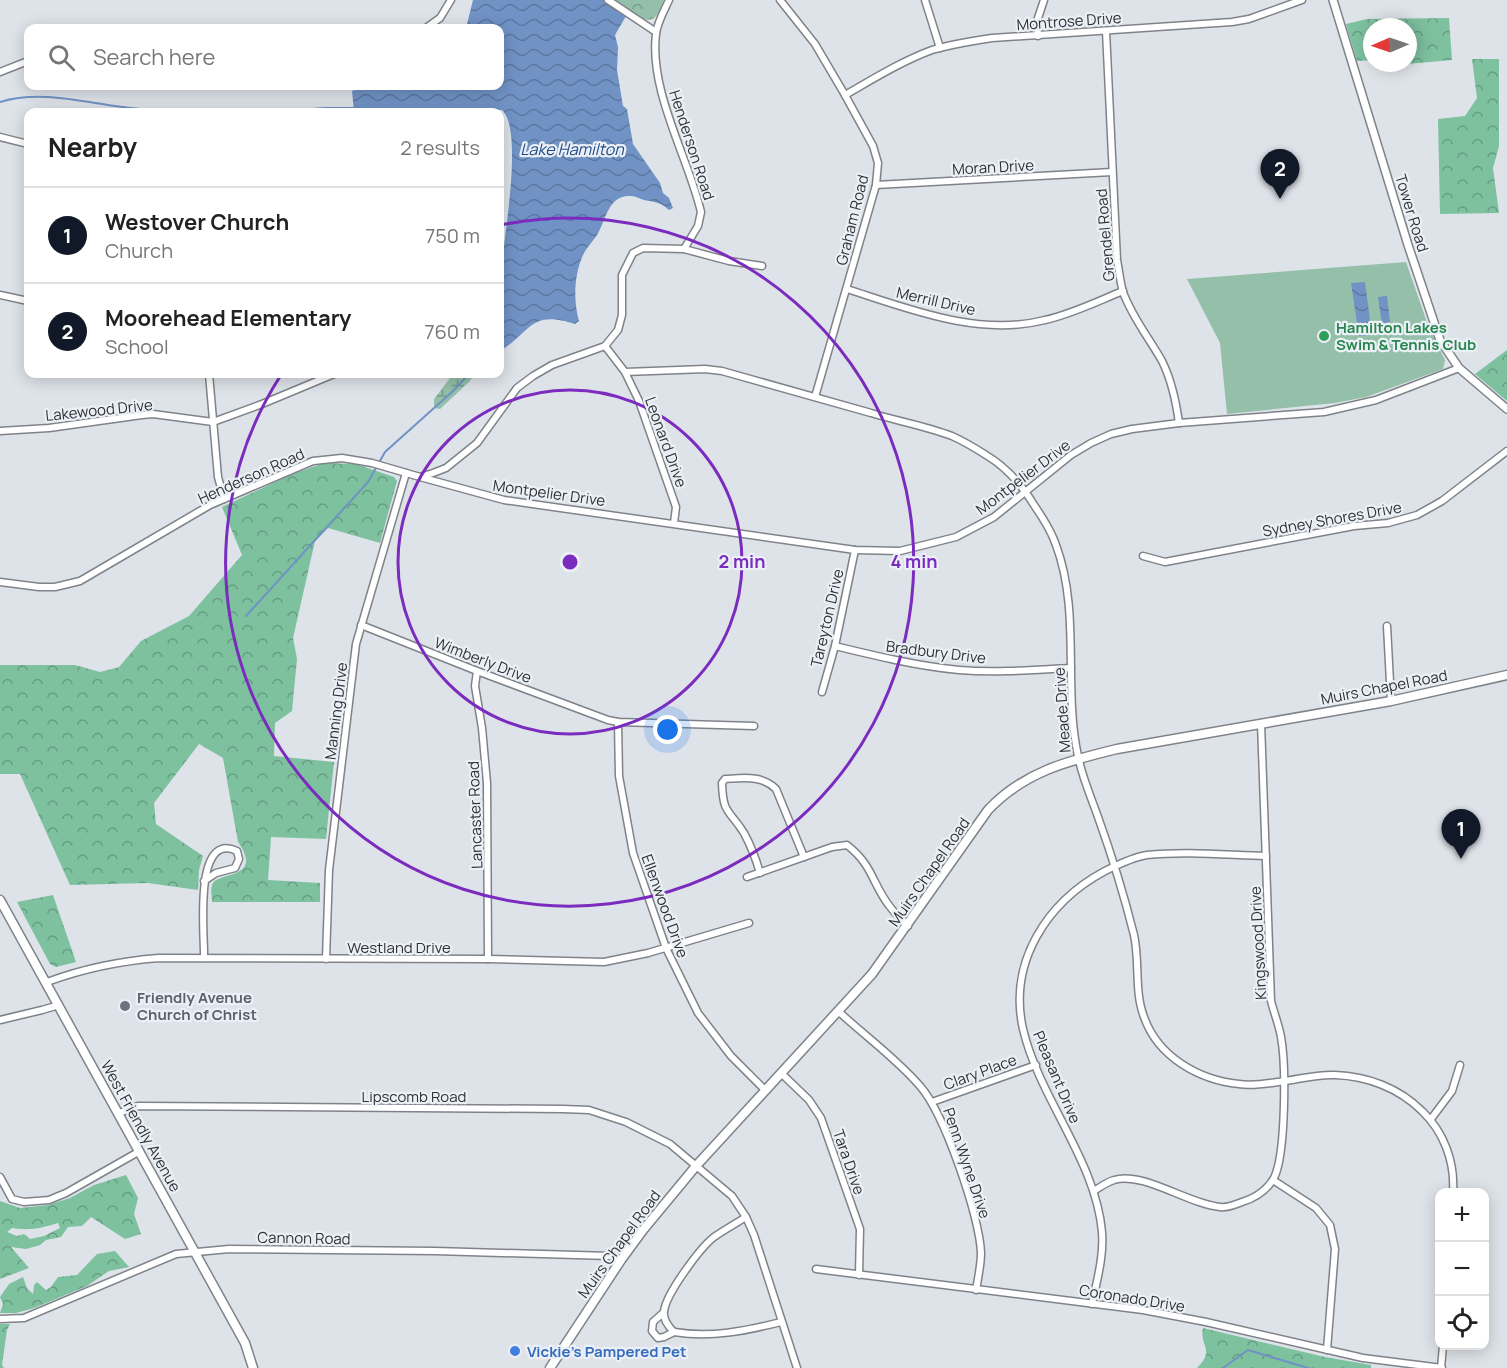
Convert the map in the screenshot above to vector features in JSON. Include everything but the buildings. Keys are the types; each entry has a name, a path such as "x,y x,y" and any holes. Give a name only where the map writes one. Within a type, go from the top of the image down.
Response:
{"main road":[{"name":"Muirs Chapel Road","path":"550,1368 621,1260 696,1166 872,975 988,810 1010,789 1023,781 1078,759 1117,749 1390,701 1507,675"},
{"name":"West Friendly Avenue","path":"0,900 3,912 47,982 245,1343 253,1368"}],"street":[{"path":"432,24 440,18 451,0"},
{"path":"608,0 656,32"},
{"name":"Henderson Road","path":"669,0 656,32 657,72 701,212 698,226 684,249"},
{"name":"Graham Road","path":"780,0 815,44 873,146 878,163 876,185 815,397"},
{"path":"925,0 940,48"},
{"path":"1038,36 1037,21 1044,0"},
{"name":"Montrose Drive","path":"845,95 913,58 940,48 992,38 1232,22 1249,19 1302,0"},
{"name":"Tower Road","path":"1333,0 1408,245 1440,340 1459,368 1507,409"},
{"name":"Grendel Road","path":"1106,31 1117,260 1123,291 1132,312 1161,360 1170,380 1176,399 1179,423"},
{"path":"0,72 24,63"},
{"path":"0,137 24,143"},
{"name":"Moran Drive","path":"876,185 1112,172"},
{"path":"420,477 446,468 477,443 517,388 533,376 552,365 605,346 618,330 622,315 622,275 633,253 643,248 684,249 729,261 762,266"},
{"name":"Merrill Drive","path":"847,289 945,318 997,325 1046,320 1123,291"},
{"path":"0,295 24,300"},
{"path":"605,346 625,372"},
{"name":"Montpelier Drive","path":"420,477 504,500 855,549 900,550 956,537 994,518 1071,455 1091,443 1132,429 1179,423 1324,412 1376,400 1459,368"},
{"name":"Meade Drive","path":"625,372 705,369 722,371 952,436 988,456 1006,470 1026,492 1049,528 1063,566 1078,759 1115,866 1136,948 1140,1004 1144,1020 1154,1038 1177,1062 1192,1071 1206,1077 1241,1085 1283,1082 1295,1078 1328,1075 1352,1076 1399,1092 1414,1102 1431,1119 1447,1149 1453,1168 1453,1188"},
{"name":"Leonard Drive","path":"625,372 639,401 676,507 674,523"},
{"path":"209,378 218,477 224,499"},
{"name":"Lakewood Drive","path":"0,431 49,428 153,414 213,422 324,378"},
{"name":"Sydney Shores Drive","path":"1143,556 1165,562 1354,526 1388,523 1418,515 1442,501 1507,451"},
{"name":"Henderson Road","path":"0,582 39,588 55,587 80,580 224,499 292,469 326,458 356,459 420,477"},
{"name":"Manning Drive","path":"326,959 328,870 356,644 406,473"},
{"name":"Tareyton Drive","path":"822,692 835,646 855,549"},
{"name":"Wimberly Drive","path":"361,625 477,672 618,723"},
{"path":"1387,626 1390,701"},
{"name":"Bradbury Drive","path":"835,646 893,660 959,670 1071,668"},
{"name":"Lancaster Road","path":"477,672 475,686 483,728 487,783 488,959"},
{"path":"618,723 754,726"},
{"name":"Ellenwood Drive","path":"618,723 619,776 631,843 666,948 698,1013 731,1056 765,1090"},
{"name":"Kingswood Drive","path":"1261,723 1271,1001 1281,1037 1283,1082 1282,1154 1273,1180"},
{"path":"760,873 753,850 724,808 722,783 725,779 759,778 769,781 776,789 804,857"},
{"path":"747,877 832,847 846,845 859,855 873,874 891,909 908,926"},
{"path":"204,880 216,873 236,868 239,859 237,850 224,850 214,855 207,866 204,880 204,958"},
{"name":"Pleasant Drive","path":"1092,1304 1099,1274 1102,1233 1094,1191 1036,1065 1023,1028 1020,1007 1021,988 1025,964 1032,945 1053,911 1086,881 1115,866 1145,855 1266,856"},
{"name":"Westland Drive","path":"47,982 78,970 153,958 488,959 604,962 666,948 749,923"},
{"path":"0,1020 59,1005"},
{"name":"Penn Wyne Drive","path":"838,1011 909,1074 932,1102 953,1152 978,1232 981,1254 976,1290"},
{"name":"Clary Place","path":"932,1102 1036,1065"},
{"path":"1431,1119 1452,1092 1460,1065"},
{"name":"Tara Drive","path":"781,1073 809,1100 821,1118 860,1229 860,1275"},
{"name":"Lipscomb Road","path":"119,1113 138,1106 589,1110 626,1122 670,1144 732,1196 746,1217 797,1368"},
{"path":"0,1177 12,1199 24,1202 49,1200 66,1193 140,1151"},
{"path":"1094,1191 1114,1180 1127,1178 1139,1180 1199,1203 1228,1207 1262,1192 1273,1180 1316,1208 1330,1225 1335,1249 1327,1350"},
{"path":"746,1217 712,1239 690,1263 663,1313 653,1322 652,1331 658,1338 674,1332 705,1335 741,1332 781,1322"},
{"name":"Cannon Road","path":"0,1319 24,1318 176,1254 229,1250 435,1251 610,1256 621,1260"},
{"name":"Coronado Drive","path":"816,1269 1092,1304 1206,1322 1363,1358 1442,1368"},
{"path":"663,1313 667,1325 674,1332"},
{"path":"1442,1368 1443,1350"}],"green space":[{"path":"614,0 664,0 657,15 649,20 638,17"},
{"path":"1417,18 1449,18 1452,60 1417,63"},
{"path":"1363,20 1363,61 1357,61 1346,24"},
{"path":"1472,59 1499,59 1499,146 1493,168 1499,213 1440,214 1438,119 1465,116 1477,98"},
{"name":"Hamilton Lakes Swim & Tennis Club","path":"1406,262 1429,328 1445,360 1443,369 1366,397 1335,403 1227,414 1220,343 1187,279"},
{"path":"1507,350 1507,401 1475,374"},
{"path":"450,378 472,378 440,409 434,408 434,399"},
{"path":"324,463 356,464 394,477 397,481 380,543 328,528 315,541 293,638 297,659 292,711 275,723 274,756 334,762 326,839 271,837 268,880 320,883 320,902 212,902 213,883 238,872 246,862 245,854 238,842 223,758 199,744 154,803 156,824 203,856 199,870 198,890 148,883 70,885 20,774 0,774 0,665 75,665 100,672 119,667 141,641 189,616 242,555 222,507 290,475"},
{"path":"53,895 76,962 56,967 50,964 17,902"},
{"path":"126,1175 138,1198 134,1214 141,1234 125,1239 91,1217 82,1226 68,1227 61,1237 46,1240 40,1245 26,1249 11,1247 29,1268 0,1279 0,1201 20,1208 48,1205 70,1198 94,1185","holes":["58,1223 60,1228 44,1236 30,1239 24,1234 17,1236 7,1232 12,1228 35,1228"]},
{"path":"115,1251 129,1267 109,1271 87,1286 34,1308 16,1313 0,1313 3,1304 0,1297 9,1284 23,1277 27,1288 33,1294 34,1285 37,1282 46,1290 58,1277 77,1275 97,1254"},
{"path":"0,1324 10,1324 2,1365 4,1368 0,1368"},
{"path":"1203,1328 1325,1357 1371,1365 1371,1368 1197,1368 1203,1362 1206,1352"}],"water":[{"name":"Lake Hamilton","path":"473,0 604,0 626,16 615,35 618,47 617,70 623,106 627,109 633,144 660,183 663,193 669,198 673,208 669,210 663,205 633,196 617,199 586,250 578,269 576,304 579,321 575,324 549,319 540,321 504,348 504,246 512,159 511,138 504,108 354,108 352,91 355,90 504,90 504,24 467,24"},
{"path":"1365,282 1372,335 1359,336 1351,283"},
{"path":"1387,296 1390,322 1382,324 1378,297"}],"waterway":[{"path":"0,102 46,97 131,108"},
{"path":"325,108 356,108"},
{"path":"246,616 368,482 385,452 465,378"},
{"path":"1223,1368 1248,1350 1308,1368"}],"place":[{"name":"Moorehead Elementary","path":"1280,199"},
{"name":"Hamilton Lakes Swim & Tennis Club","path":"1324,336"},
{"name":"Westover Church","path":"1461,859"},
{"name":"Friendly Avenue Church of Christ","path":"125,1006"},
{"name":"Vickie's Pampered Pet","path":"515,1351"}]}
